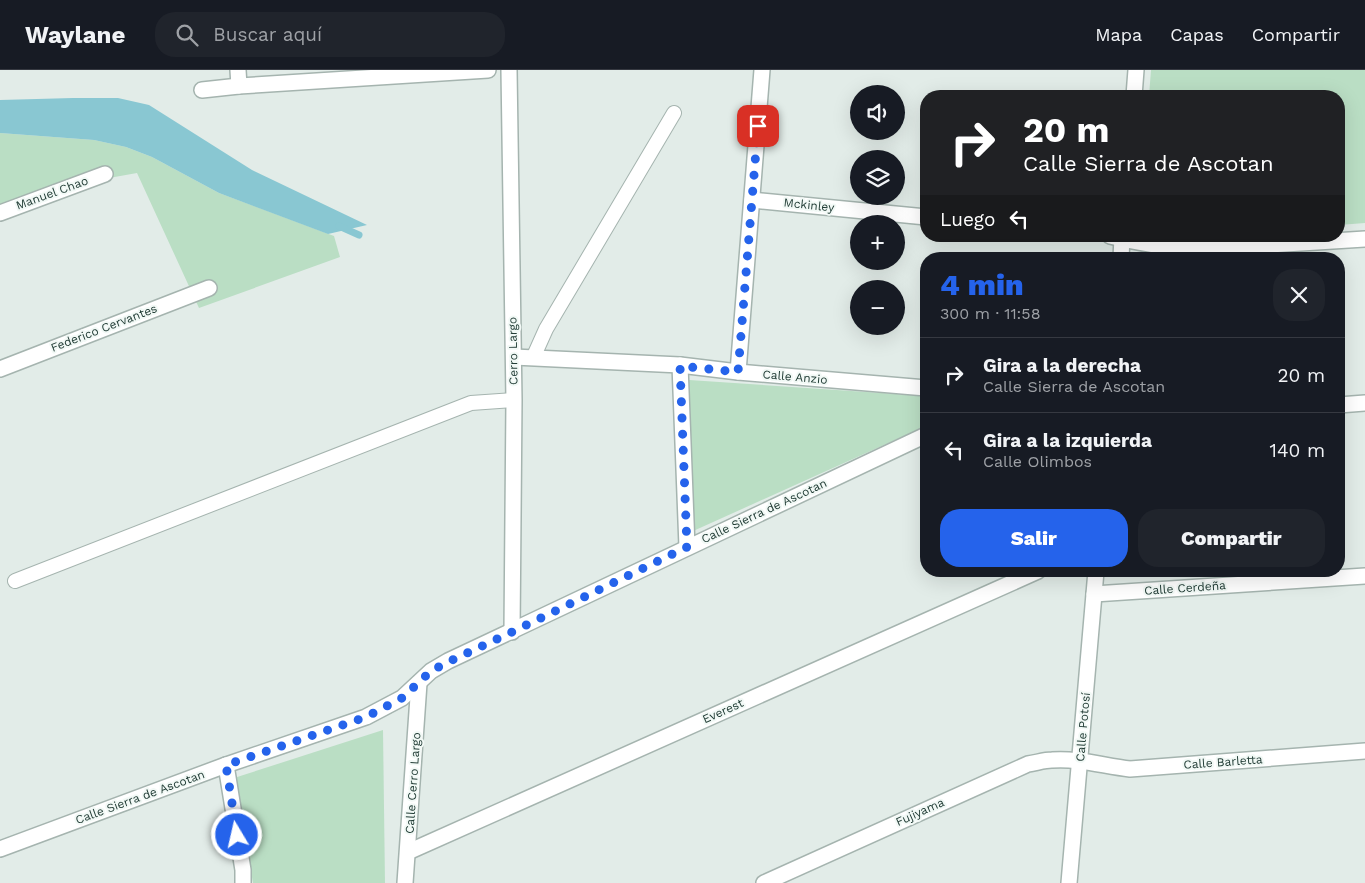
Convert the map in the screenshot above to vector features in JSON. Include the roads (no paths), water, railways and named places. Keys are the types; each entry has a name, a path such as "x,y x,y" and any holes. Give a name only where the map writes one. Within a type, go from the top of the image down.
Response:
{"street":[{"path":"238,70 239,86"},
{"path":"202,90 488,70"},
{"name":"Cerro Largo","path":"509,70 514,357 512,632"},
{"path":"738,372 762,70"},
{"path":"1131,70 1136,70 1134,90"},
{"name":"Manuel Chao","path":"0,213 105,174"},
{"name":"Mckinley","path":"752,200 920,216"},
{"path":"1345,240 1365,239"},
{"path":"1141,242 1168,248 1207,249 1318,242"},
{"name":"Federico Cervantes","path":"0,369 209,288"},
{"name":"Calle Anzio","path":"514,357 680,366 920,387"},
{"path":"680,366 687,547"},
{"path":"1345,405 1365,403"},
{"name":"Calle Sierra de Ascotan","path":"0,849 226,765 366,717 402,698 431,671 448,662 920,438"},
{"name":"Calle Cerdeña","path":"1094,594 1365,576"},
{"name":"Everest","path":"408,852 1025,577"},
{"name":"Calle Potosí","path":"1069,883 1095,577"},
{"name":"Calle Cerro Largo","path":"405,883 419,683"},
{"name":"Calle Barletta","path":"1081,761 1130,769 1365,751"},
{"name":"Fujiyama","path":"764,883 1028,764 1052,760 1081,761"},
{"path":"226,765 243,870 243,883"}],"lane":[{"path":"533,358 546,329 674,113"},
{"path":"14,581 471,404 514,400"}],"water":[{"path":"118,98 149,105 252,170 367,225 328,234 219,193 152,157 126,147 94,140 0,133 0,100"}],"waterway":[{"path":"339,226 359,235"}]}
